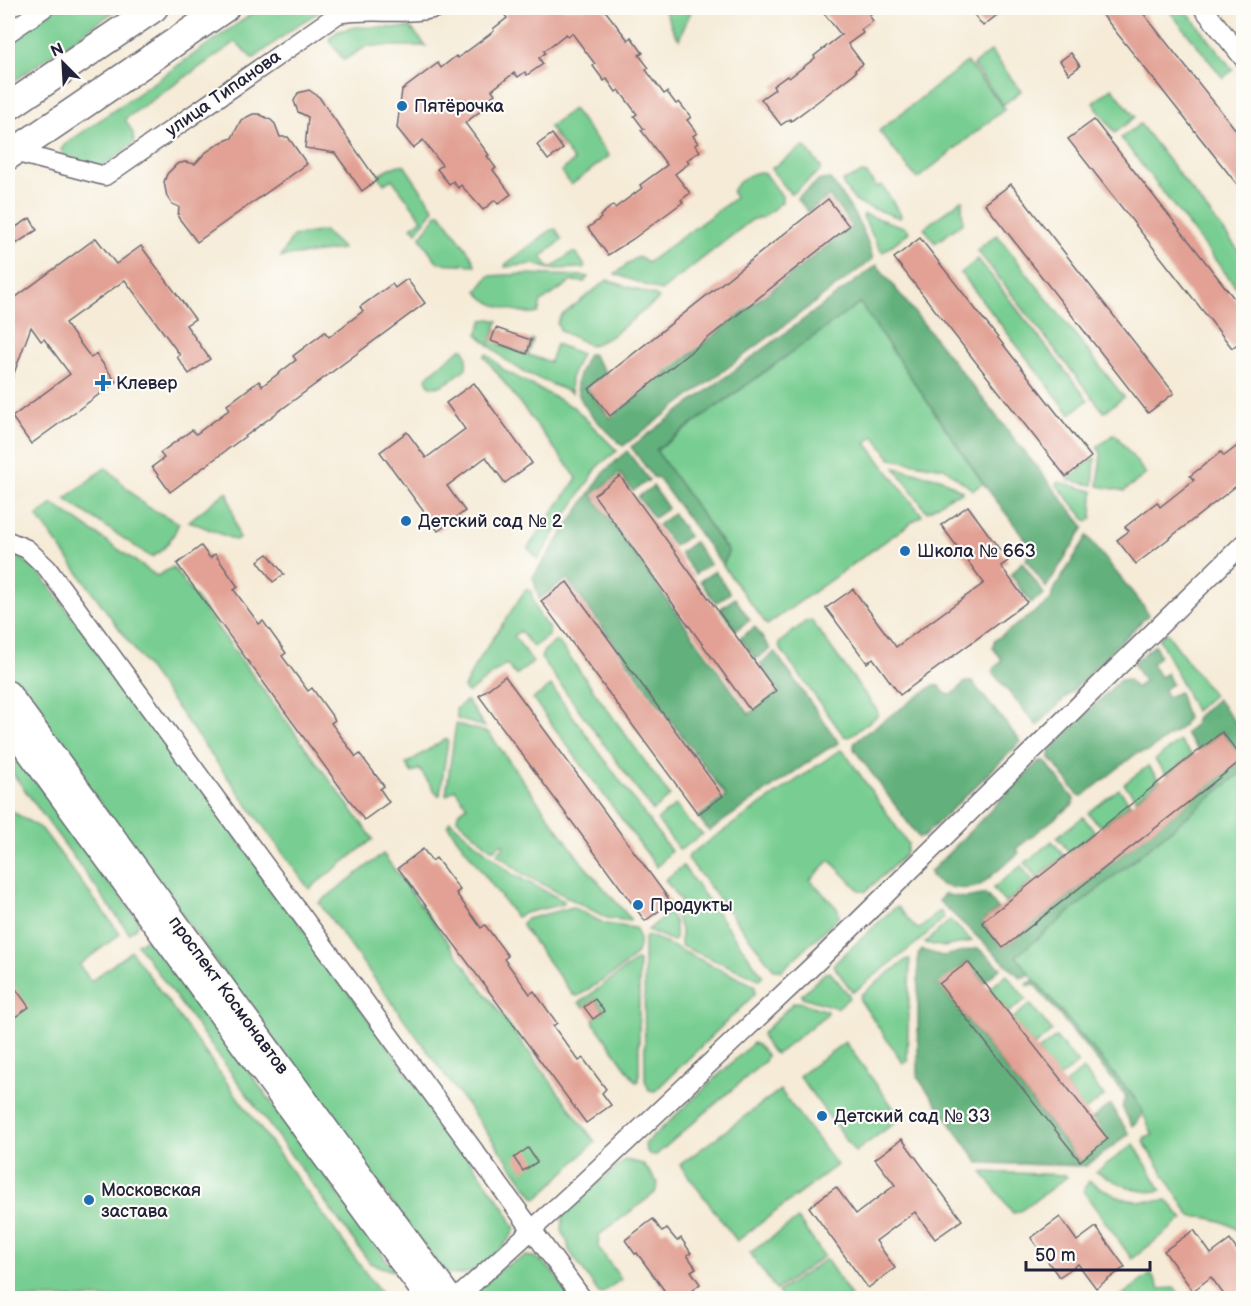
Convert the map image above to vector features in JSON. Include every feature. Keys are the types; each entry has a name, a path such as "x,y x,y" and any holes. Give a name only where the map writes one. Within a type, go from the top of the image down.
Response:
{"main road":[{"path":"8,107 154,8"},
{"name":"улица Типанова","path":"11,154 225,8"}],"street":[{"path":"8,33 44,8"},
{"name":"улица Типанова","path":"11,154 105,176 338,14 436,8"},
{"path":"1203,8 1244,59"},
{"path":"8,541 27,549 47,568 582,1299"},
{"path":"457,1299 910,873 1161,622 1244,543"},
{"name":"проспект Космонавтов","path":"8,693 450,1299"},
{"name":"проспект Космонавтов","path":"8,723 428,1299"}],"green space":[{"path":"56,8 119,8 8,85 8,41"},
{"path":"260,8 326,8 299,24 253,59 236,42 125,119 133,133 134,143 106,164 99,167 64,156 61,150 63,146"},
{"path":"671,8 692,9 679,39 665,12"},
{"path":"1167,8 1184,8 1233,70 1223,78"},
{"path":"356,27 411,28 426,46 367,46 344,60 330,42 330,37 339,31"},
{"path":"991,51 1021,91 1003,105 973,65"},
{"path":"967,62 1005,109 917,179 879,131"},
{"path":"1112,88 1135,117 1115,133 1093,103"},
{"path":"573,109 609,156 571,185 561,171 574,161 549,127"},
{"path":"1140,124 1243,256 1243,296 1121,138"},
{"path":"805,147 821,170 790,193 771,169"},
{"path":"404,165 434,209 417,232 411,227 422,219 392,179 384,184 378,175"},
{"path":"760,172 764,173 782,196 782,202 762,218 753,219 661,291 615,274 637,257 647,263 735,198 732,192 743,179"},
{"path":"862,173 867,174 876,187 882,185 901,215 900,218 855,201 843,185 843,181"},
{"path":"830,179 861,227 873,259 623,446 586,408 577,390 580,371 588,354 592,354 606,373 587,388 610,418 852,226 829,196 808,212 797,198 820,180"},
{"path":"963,200 963,223 935,243 924,228"},
{"path":"438,213 471,255 475,265 438,263 420,238"},
{"path":"864,214 907,228 909,232 883,252 863,217"},
{"path":"556,229 562,240 541,257 550,269 533,264 505,267 551,230"},
{"path":"324,231 343,249 281,257 293,236"},
{"path":"997,235 1124,397 1104,412 977,250"},
{"path":"571,253 576,253 585,266 584,268 550,269"},
{"path":"978,259 1088,400 1070,414 961,273"},
{"path":"877,265 1084,527 1046,588 1026,559 1032,548 983,483 860,303 656,450 728,552 723,566 658,478 653,477 631,447"},
{"path":"524,274 588,277 584,282 572,281 541,302 538,313 533,314 495,305 477,291 489,276"},
{"path":"607,280 659,299 610,337 591,346 561,331 557,323 561,316"},
{"path":"860,303 983,483 973,490 944,468 891,459 874,436 866,443 922,515 767,625 723,566 728,551 656,451"},
{"path":"483,320 498,321 491,341 503,331 499,345 526,354 532,339 528,355 550,362 556,344 581,354 571,378 572,393 524,372 503,358 477,334"},
{"path":"464,349 467,357 466,368 445,384 434,387 429,385 426,379 428,375"},
{"path":"487,354 505,371 575,408 617,451 599,465 538,559 528,548 577,478 484,356"},
{"path":"1115,434 1146,474 1124,491 1098,486 1101,453 1097,447"},
{"path":"627,451 649,480 633,491 620,474 592,495 749,714 779,691 760,664 775,652 839,743 709,831 698,817 726,796 567,579 539,599 533,577 604,472"},
{"path":"1095,458 1093,485 1068,480"},
{"path":"105,468 144,505 179,523 168,543 156,555 151,557 65,499"},
{"path":"895,468 940,478 962,493 951,496 927,512"},
{"path":"1058,482 1093,491 1092,519 1086,520 1056,484"},
{"path":"653,486 668,508 654,518 638,497"},
{"path":"226,492 239,539 235,540 189,521"},
{"path":"53,504 157,576 173,567 373,839 309,889 37,516"},
{"path":"673,514 689,536 674,546 658,525"},
{"path":"1087,536 1148,615 1037,726 993,673 994,668 1001,662 1001,658 993,648 994,641 1049,602 1052,593"},
{"path":"694,542 710,564 695,574 680,553"},
{"path":"8,551 38,571 218,811 503,1206 515,1229 503,1247 482,1265 460,1274 449,1274 440,1268 8,677"},
{"path":"1022,562 1044,594 1031,603 1011,575"},
{"path":"715,571 730,593 716,603 700,581"},
{"path":"526,589 531,591 538,612 550,630 549,635 533,647 520,631 514,636 533,662 516,675 506,664 468,693 464,688 474,667"},
{"path":"735,598 750,620 736,630 720,609"},
{"path":"811,620 878,712 877,716 849,737 844,736 779,647 779,643 805,622"},
{"path":"755,627 770,649 756,659 740,638"},
{"path":"1166,632 1213,695 1195,711 1159,639"},
{"path":"557,640 670,796 653,811 541,658 544,651"},
{"path":"1155,645 1160,656 1152,664 1160,677 1167,673 1172,684 1164,689 1167,697 1179,692 1187,718 1182,727 1147,752 1137,753 1083,796 1078,795 1050,758 1049,751 1120,680 1128,679 1136,688 1144,681 1133,663"},
{"path":"965,682 972,682 1021,742 923,837 919,838 854,749 854,744 859,738 934,685 939,686 946,694 952,695"},
{"path":"551,686 671,851 657,867 533,699"},
{"path":"1217,699 1243,732 1243,771 1016,956 1030,974 1021,978 939,901 944,894 965,898 986,894 998,909 982,922 1003,948 1242,759 1222,732 1198,750 1185,734 1194,725 1197,717"},
{"path":"466,701 485,727 457,719 456,709"},
{"path":"456,724 489,733 582,863 630,918 630,921 607,918 523,874 497,854 504,846 503,844 491,849 457,819 458,813 467,806 455,789 446,794"},
{"path":"445,739 448,740 440,795 438,795 419,769 412,773 406,764"},
{"path":"1179,741 1192,755 1167,775 1155,760"},
{"path":"8,748 13,749 139,921 137,927 129,933 8,767"},
{"path":"840,750 845,753 908,844 905,855 865,892 859,890 830,860 810,880 838,909 839,917 781,971 773,968 688,859 690,854"},
{"path":"1039,761 1045,761 1074,799 1073,804 1017,848 1019,853 979,886 951,887 932,878 930,872"},
{"path":"1148,766 1160,781 1136,799 1124,784"},
{"path":"1243,771 1243,1236 1227,1224 1213,1219 1193,1217 1189,1214 1143,1141 1145,1137 1153,1135 1137,1101 1015,957"},
{"path":"1119,789 1130,804 1101,827 1088,813"},
{"path":"676,805 689,823 703,834 680,850 657,820"},
{"path":"8,809 42,829 120,934 79,965 91,981 131,951 384,1298 8,1298"},
{"path":"1083,817 1095,832 1069,852 1057,837"},
{"path":"450,821 512,874 564,901 564,904 516,917 448,826"},
{"path":"1052,841 1064,856 1037,878 1025,863"},
{"path":"383,854 595,1142 539,1197 535,1198 319,903"},
{"path":"683,866 763,976 759,979 681,946 681,929 673,909 682,903 665,880"},
{"path":"1021,866 1033,881 1005,903 993,888"},
{"path":"573,907 605,924 635,928 639,942 637,952 630,961 578,996 573,995 522,926 527,919"},
{"path":"898,907 916,928 920,929 938,912 941,912 944,918 919,941 852,991 833,965 894,908"},
{"path":"670,914 675,923 675,940 673,941 648,930"},
{"path":"950,920 972,941 944,947 925,943"},
{"path":"651,936 755,986 755,994 655,1091 649,1090 645,1080 644,940"},
{"path":"148,938 152,939 395,1272 370,1263 137,944"},
{"path":"978,948 1001,968 984,982 967,962 940,985 1079,1161 1092,1119 1110,1104 1129,1134 1086,1166 979,1163 918,1078 918,954 922,950 943,956"},
{"path":"907,959 910,960 907,1062 903,1063 860,1000 861,995"},
{"path":"637,960 639,961 639,1081 636,1082 594,1023 593,1019 604,1011 595,999 584,1007 579,1003"},
{"path":"830,972 849,998 837,1008 802,997 802,994 825,973"},
{"path":"1007,975 1026,999 1008,1013 989,989"},
{"path":"1035,980 1137,1101 1143,1112 1137,1123 1132,1126 1122,1107 1126,1096 1034,984 1028,986 1026,984"},
{"path":"799,1002 827,1011 827,1014 776,1054 767,1046 762,1034 793,1003"},
{"path":"1030,1004 1052,1031 1034,1046 1012,1019"},
{"path":"1056,1037 1078,1063 1059,1078 1038,1051"},
{"path":"845,1042 901,1118 855,1152 799,1076"},
{"path":"753,1043 758,1045 767,1056 765,1061 656,1155 650,1155 645,1144"},
{"path":"1083,1069 1104,1096 1085,1111 1065,1084"},
{"path":"780,1090 837,1165 737,1241 680,1165"},
{"path":"1134,1144 1161,1190 1153,1192 1136,1190 1096,1172"},
{"path":"625,1160 643,1164 658,1183 655,1193 599,1235 598,1247 621,1279 601,1294 569,1250 567,1240 562,1233 563,1212"},
{"path":"982,1172 1065,1175 1067,1177 1019,1212 1013,1213"},
{"path":"1089,1181 1110,1193 1134,1201 1167,1200 1183,1219 1132,1259 1083,1191"},
{"path":"798,1219 824,1256 776,1290 750,1253"},
{"path":"527,1256 534,1257 547,1266 571,1298 474,1298 497,1272"},
{"path":"826,1259 851,1296 848,1298 782,1298 778,1292"},
{"path":"1151,1274 1160,1289 1175,1288 1182,1298 1118,1298"}],"building":[{"path":"513,8 603,8 628,40 631,37 643,53 639,55 649,68 646,70 664,94 667,92 676,104 679,102 691,117 687,120 697,133 693,136 698,143 695,145 700,151 687,160 689,163 675,174 690,193 681,200 683,202 608,255 588,228 613,205 615,208 642,188 640,185 667,165 641,130 644,129 634,116 637,114 619,90 616,92 607,79 604,81 593,66 595,64 572,33 568,36 566,34 544,51 545,53 539,58 543,64 527,75 525,72 518,77 514,73 492,90 495,94 488,99 491,103 465,123 489,155 487,156 496,168 493,170 511,194 498,204 495,200 483,210 461,185 458,188 453,181 449,184 437,169 442,165 423,140 413,148 397,128 402,90 438,63 441,68 456,56 458,58 494,31 493,29 507,18 504,14"},
{"path":"820,8 879,8 869,15 873,21 861,30 863,33 848,44 863,64 817,102 791,121 790,119 781,125 761,99 775,89 773,86 787,76 789,78 841,35"},
{"path":"969,8 1006,8 983,26"},
{"path":"1097,8 1139,8 1244,140 1244,193"},
{"path":"1071,53 1080,66 1069,74 1060,61"},
{"path":"309,90 319,97 377,180 362,191 335,153 305,148 308,117 298,112 294,101 298,93"},
{"path":"253,114 259,114 271,120 280,137 288,137 307,164 197,242 178,217 179,207 172,204 167,197 164,182 167,174 177,164 185,162 195,164 205,153 232,138 241,120"},
{"path":"1094,120 1244,311 1244,339 1232,348 1068,139"},
{"path":"552,134 563,149 548,160 537,145"},
{"path":"1011,184 1174,393 1148,413 985,204"},
{"path":"828,199 849,226 610,416 589,389"},
{"path":"30,218 37,230 8,249 8,232"},
{"path":"96,238 116,264 141,246 195,319 186,325 210,359 189,374 177,357 180,355 125,280 65,323 91,358 96,354 116,382 31,444 12,417 70,374 44,339 41,341 31,327 8,387 8,303"},
{"path":"920,238 1091,457 1066,477 894,258"},
{"path":"407,279 425,303 170,492 152,467 164,458 160,453 192,430 196,434 230,409 227,405 259,381 262,386 296,360 293,356 325,332 329,337 363,311 360,307 392,284 395,288"},
{"path":"496,328 531,340 527,354 491,341"},
{"path":"474,383 532,463 505,483 486,457 447,486 465,511 438,531 380,452 407,432 426,458 465,429 446,403"},
{"path":"1244,441 1244,480 1136,564 1117,540 1129,531 1125,527 1157,502 1160,507 1194,480 1190,476 1221,452 1224,456"},
{"path":"620,476 776,691 750,710 594,495"},
{"path":"968,506 1008,561 1001,566 1027,602 900,695 873,658 867,663 826,608 853,589 896,647 984,583 941,525"},
{"path":"201,546 210,558 215,554 238,587 234,590 259,624 263,621 286,653 282,656 308,691 312,688 335,720 331,723 356,757 360,754 384,786 380,789 389,802 364,820 177,564"},
{"path":"268,554 284,574 273,582 258,561"},
{"path":"567,582 723,796 698,814 541,601"},
{"path":"505,676 671,902 645,921 479,696"},
{"path":"1222,732 1243,759 1003,948 982,922"},
{"path":"423,849 432,861 436,858 460,890 456,893 481,928 485,925 508,956 504,959 530,994 534,991 557,1023 553,1026 579,1061 583,1058 606,1089 602,1093 611,1105 586,1123 398,868"},
{"path":"968,962 1108,1139 1080,1161 939,984"},
{"path":"8,978 29,1007 8,1022"},
{"path":"595,999 604,1011 593,1019 584,1007"},
{"path":"902,1139 962,1220 935,1239 915,1212 876,1241 895,1268 868,1288 809,1207 836,1187 856,1214 895,1185 875,1159"},
{"path":"528,1148 537,1162 523,1171 514,1158"},
{"path":"1060,1217 1077,1241 1096,1227 1125,1267 1096,1288 1078,1264 1059,1277 1031,1238"},
{"path":"653,1219 662,1232 667,1229 677,1241 681,1238 691,1253 687,1255 696,1268 691,1271 700,1284 681,1299 668,1299 664,1290 625,1240"},
{"path":"1194,1230 1211,1254 1230,1240 1244,1260 1244,1292 1235,1299 1227,1299 1211,1277 1193,1291 1164,1251"}],"place":[{"name":"Пятёрочка","path":"402,106"},
{"name":"Клевер","path":"103,383"},
{"name":"Детский сад № 2","path":"406,521"},
{"name":"Школа № 663","path":"905,551"},
{"name":"Продукты","path":"638,905"},
{"name":"Детский сад № 33","path":"822,1116"},
{"name":"Московская застава","path":"89,1200"}]}
